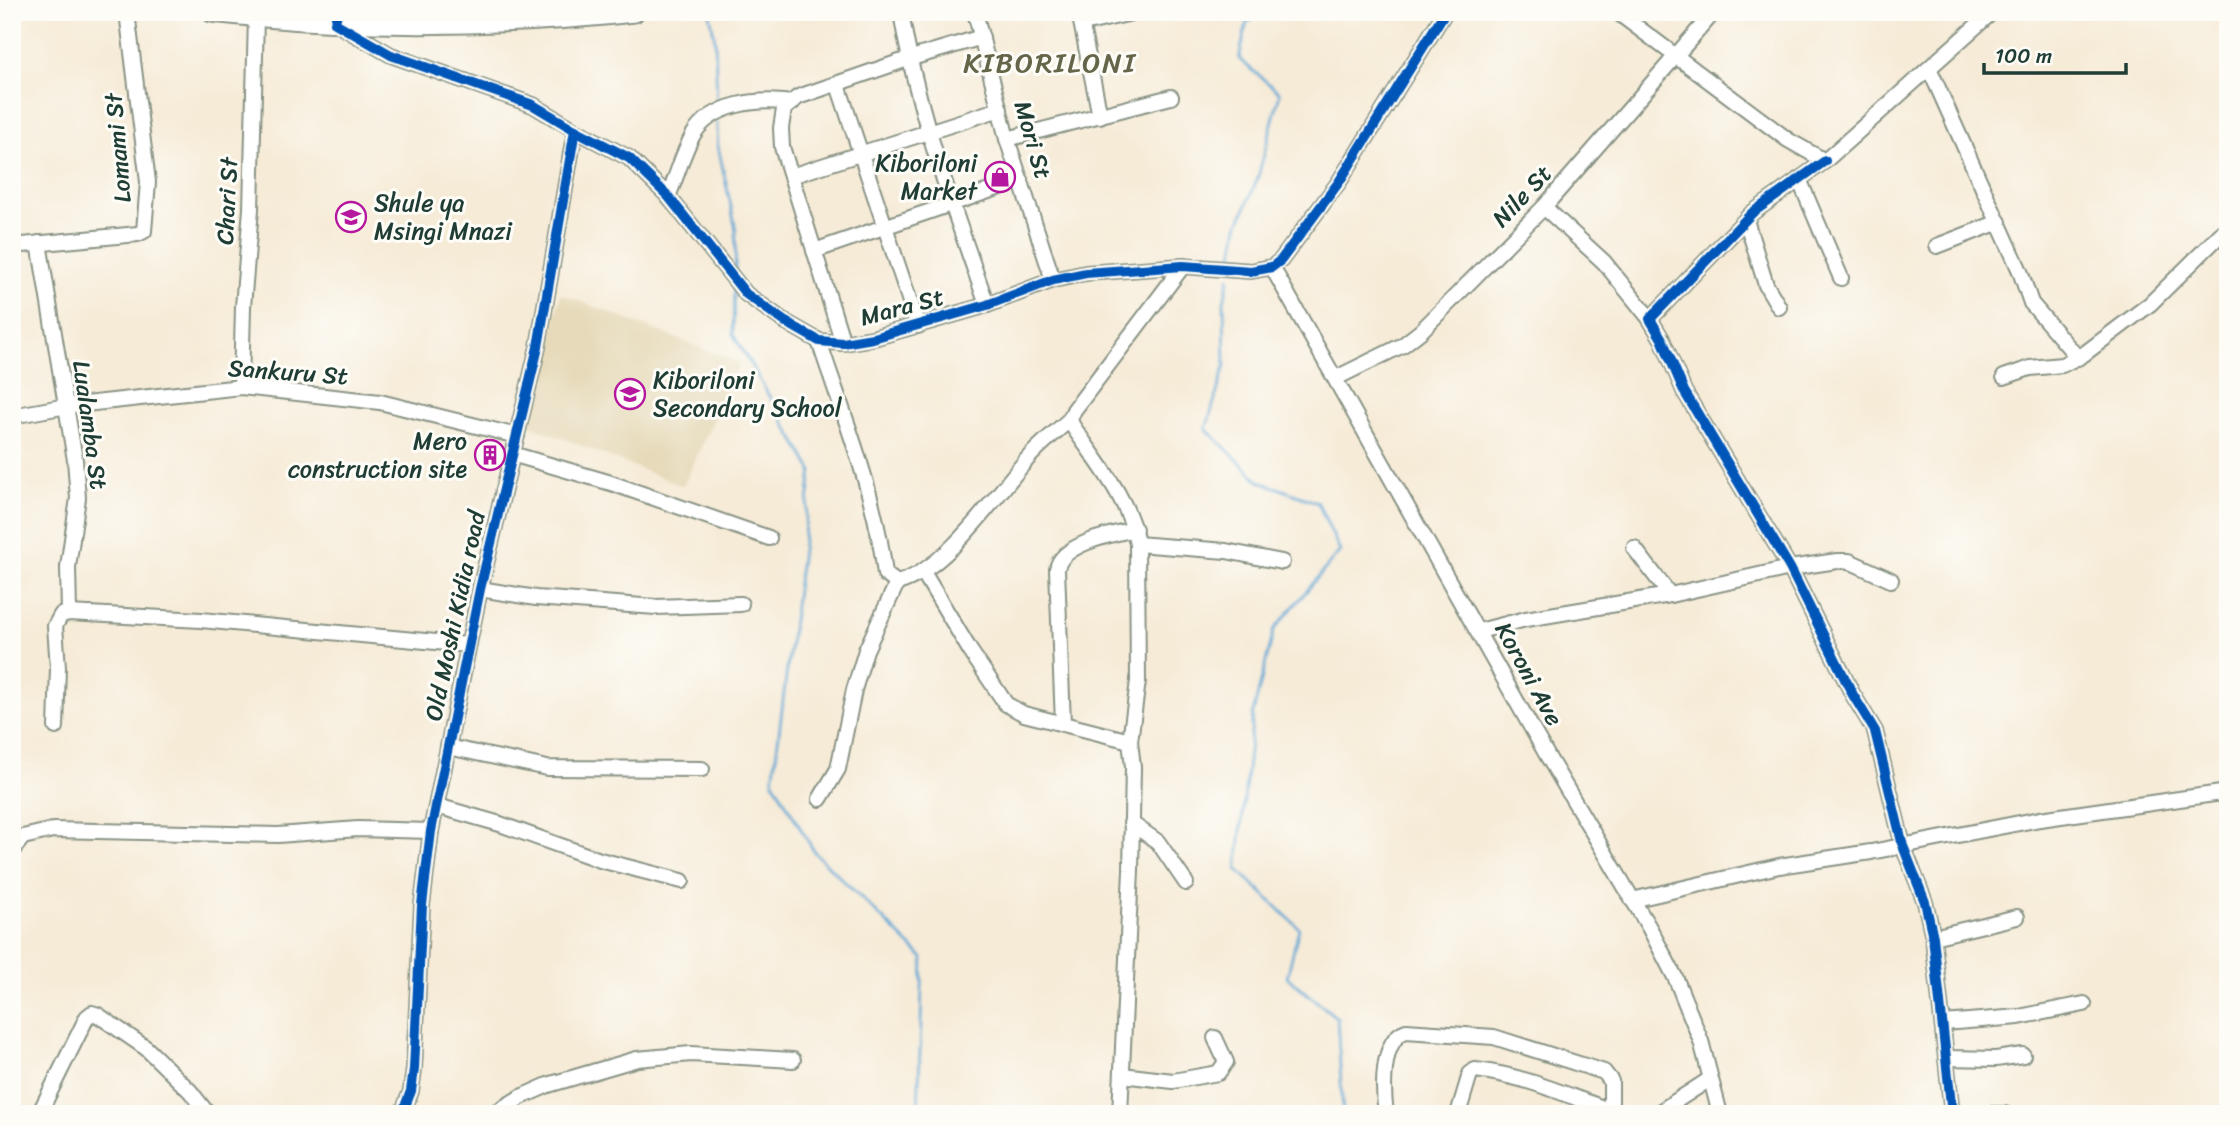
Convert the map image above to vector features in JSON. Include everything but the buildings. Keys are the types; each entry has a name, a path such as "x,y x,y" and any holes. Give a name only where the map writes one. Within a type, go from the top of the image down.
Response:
{"highway":[{"path":"212,12 256,17 336,18 366,25 585,18 635,12"}],"street":[{"name":"Lomami St","path":"12,246 138,234 144,230 148,182 127,12"},
{"path":"366,25 404,12"},
{"path":"901,12 908,59 929,132 987,305"},
{"name":"Mori St","path":"975,12 1007,139 1053,280"},
{"path":"1100,116 1081,18 1136,12"},
{"path":"1272,267 1281,260 1339,182 1446,12"},
{"path":"1617,12 1788,140 1825,161"},
{"name":"Nile St","path":"1336,378 1403,345 1421,331 1544,207 1714,12"},
{"path":"1650,319 1746,220 1772,197 1825,161 1992,12"},
{"name":"Chari St","path":"241,387 243,307 251,209 256,17"},
{"name":"Mara St","path":"336,18 391,55 533,105 629,158 668,196 746,294 784,321 819,341 843,343 918,326 987,305 1053,280 1086,273 1183,265 1251,271 1272,267"},
{"path":"843,343 782,147 784,109 798,97 982,37"},
{"path":"1930,70 2031,303 2078,358"},
{"path":"838,85 918,326"},
{"path":"1007,139 1171,97"},
{"path":"668,196 694,134 703,123 720,112 743,103 792,103"},
{"path":"791,176 1000,109"},
{"name":"Old Moshi Kidia road","path":"402,1114 411,1091 414,1069 418,955 431,831 480,589 547,297 575,130"},
{"path":"1798,179 1840,278"},
{"path":"814,251 1021,180"},
{"path":"1544,207 1605,262 1650,319 1662,339 1693,408 1790,568 1853,695 1875,731 1903,846 1925,902 1933,937 1952,1114"},
{"path":"1746,220 1766,285 1779,307"},
{"path":"1937,246 1998,222"},
{"path":"2004,377 2030,368 2062,365 2078,358 2150,304 2228,227"},
{"name":"Lualamba St","path":"39,243 75,460 78,498 69,555 69,613"},
{"path":"897,583 923,572 962,537 1034,453 1070,419 1183,265"},
{"name":"Koroni Ave","path":"1272,267 1680,989 1701,1041 1720,1114"},
{"path":"819,341 868,496 883,554 885,574 897,583"},
{"name":"Sankuru St","path":"12,416 67,406 241,387 380,402 517,436"},
{"path":"1070,419 1112,485 1135,529 1137,544 1138,681 1130,740 1133,767 1120,1114"},
{"path":"512,454 611,483 769,538"},
{"path":"1063,724 1058,560 1063,554 1088,542 1135,529"},
{"path":"1137,544 1226,551 1282,562"},
{"path":"1634,548 1670,595"},
{"path":"1479,631 1585,608 1670,595 1790,568 1849,561 1891,580"},
{"path":"923,572 1006,704 1024,714 1130,740"},
{"path":"820,799 838,769 851,703 866,650 897,583"},
{"path":"480,589 536,598 656,607 741,604"},
{"path":"56,727 58,668 54,625 61,615 69,613 201,621 468,645"},
{"path":"448,747 547,768 702,769"},
{"path":"1632,900 1779,866 1903,846 2040,819 2228,792"},
{"path":"437,806 500,824 600,860 682,881"},
{"path":"1131,823 1158,842 1186,883"},
{"path":"12,851 23,837 53,830 278,835 358,829 431,831"},
{"path":"1933,937 2017,917"},
{"path":"1943,1023 2019,1017 2084,1004"},
{"path":"39,1114 87,1017 92,1013 146,1048 190,1091 208,1114"},
{"path":"1386,1114 1386,1062 1394,1042 1406,1031 1494,1037 1604,1072 1611,1081 1611,1111 1526,1080 1475,1070 1470,1074 1458,1114"},
{"path":"1122,1075 1173,1081 1218,1073 1226,1062 1215,1038"},
{"path":"493,1114 548,1085 637,1059 691,1054 793,1060"},
{"path":"1947,1058 1996,1059 2023,1055"},
{"path":"1656,1114 1710,1079"},
{"path":"1968,1114 2005,1114"}],"shaded area":[{"name":"Kiboriloni Secondary School","path":"561,294 740,363 683,486 527,424"}],"waterway":[{"path":"1232,261 1238,226 1258,177 1280,93 1239,59 1247,22 1271,12"},
{"path":"710,14 715,40 717,105"},
{"path":"717,122 718,146 736,230 735,271"},
{"path":"1229,278 1224,302 1225,366 1206,429 1259,481 1318,503 1340,551 1274,630 1253,713 1237,869 1299,928 1287,977 1337,1018 1343,1114"},
{"path":"734,288 733,334 812,470 773,781 815,853 923,958 918,1114"}],"cycle path":[{"path":"337,12 335,23 391,55 533,105 629,158 668,196 746,294 784,321 819,341 843,343 873,338 987,305 1053,280 1086,273 1183,266 1251,271 1272,267 1281,260 1339,182 1445,12"},
{"path":"402,1114 411,1091 414,1069 422,905 431,831 480,589 538,347 575,130"},
{"path":"1825,161 1752,213 1650,319 1662,339 1684,391 1790,568 1853,695 1875,731 1903,846 1925,902 1933,937 1952,1114"}],"place":[{"name":"Kiboriloni Market","path":"1000,177"},
{"name":"Shule ya Msingi Mnazi","path":"351,217"},
{"name":"Kiboriloni Secondary School","path":"630,394"},
{"name":"Mero construction site","path":"490,455"}],"district":[{"name":"KIBORILONI","path":"1050,62"}]}
